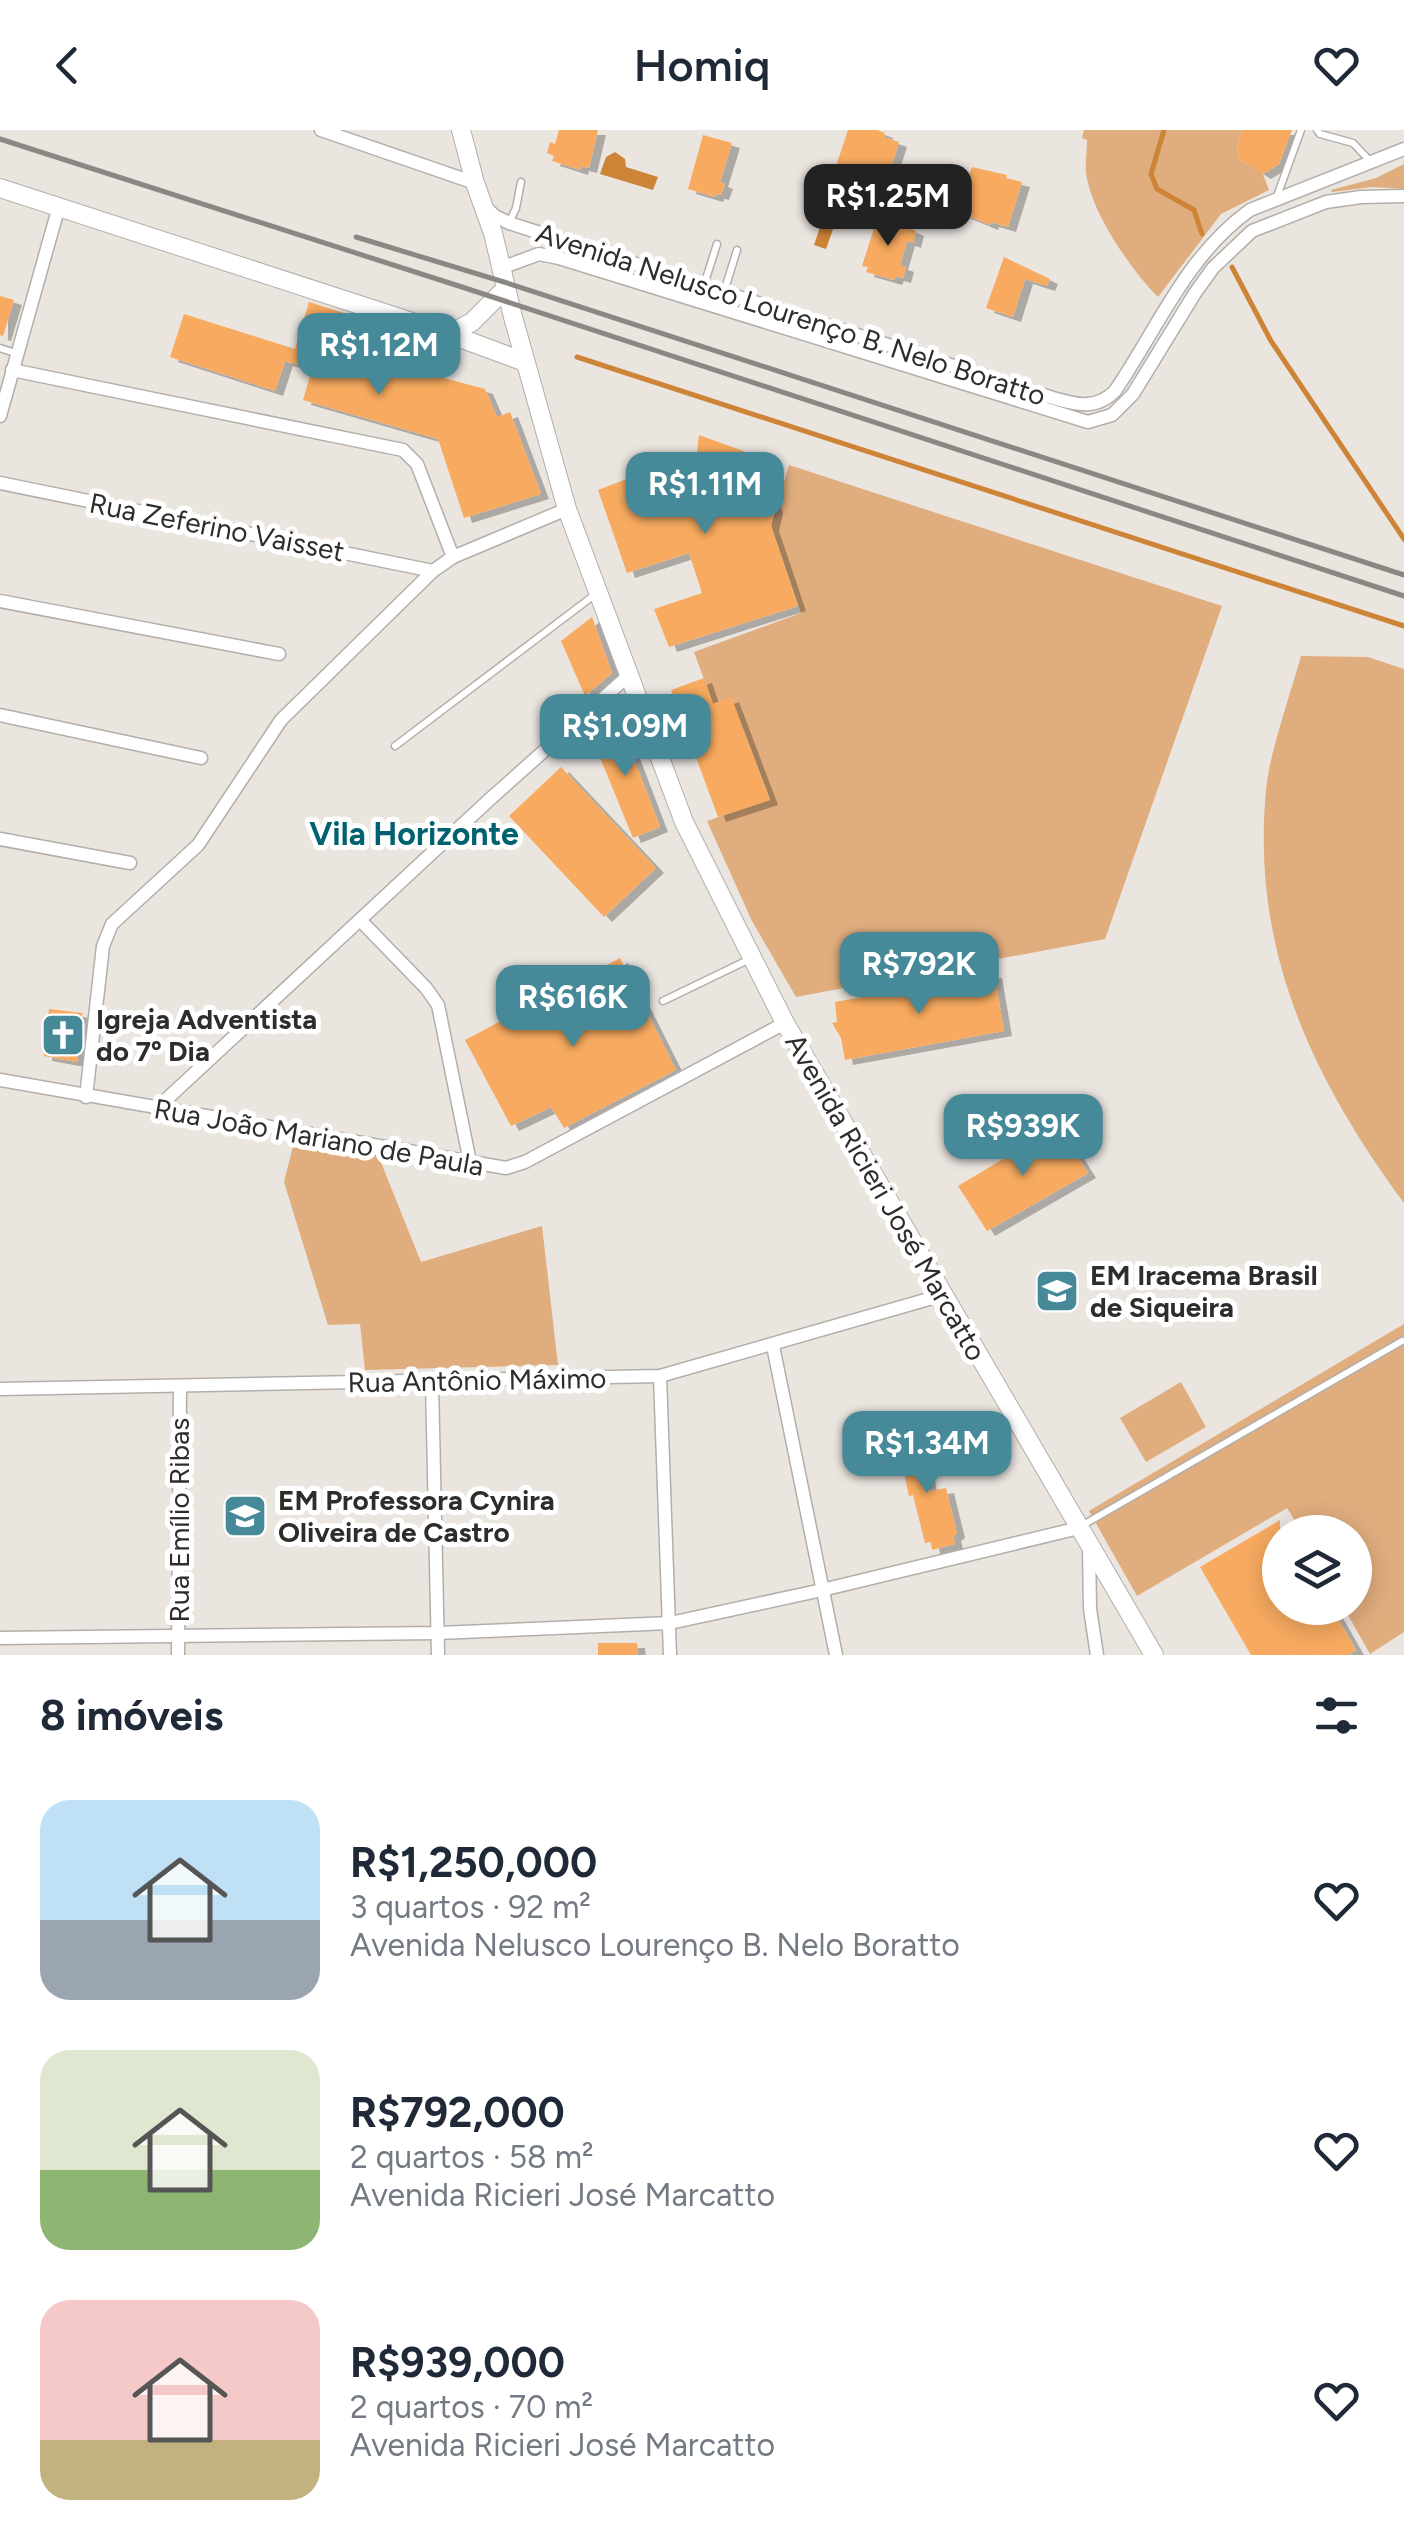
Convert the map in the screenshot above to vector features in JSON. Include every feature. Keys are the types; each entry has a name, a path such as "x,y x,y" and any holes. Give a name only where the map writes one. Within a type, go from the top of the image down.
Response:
{"main road":[{"name":"Avenida Ricieri José Marcatto","path":"461,130 568,509 684,822 786,1023 1154,1655"},
{"name":"Avenida Ricieri José Marcatto","path":"475,184 474,204 486,246 501,268"},
{"path":"0,188 525,362"},
{"path":"449,334 472,322 505,289"}],"street":[{"path":"322,130 475,184"},
{"path":"1275,202 1404,149"},
{"name":"Avenida Nelusco Lourenço B. Nelo Boratto","path":"482,204 509,223 704,287 762,314 1088,422 1112,415 1133,394 1213,268 1252,231 1326,202 1404,196"},
{"name":"Avenida Nelusco Lourenço B. Nelo Boratto","path":"501,268 539,254 1065,402 1092,404 1106,400 1123,378 1168,302 1211,243 1250,210 1275,202"},
{"path":"0,416 59,206"},
{"path":"12,370 402,450 417,464 453,557"},
{"name":"Rua Zeferino Vaisset","path":"0,483 433,570"},
{"path":"86,1097 103,946 112,924 198,844 282,720 433,570 453,557 568,509"},
{"path":"0,600 280,654"},
{"path":"156,1109 628,676"},
{"path":"0,715 200,758"},
{"path":"0,839 130,863"},
{"path":"361,922 438,1005 470,1162"},
{"name":"Rua João Mariano de Paula","path":"0,1080 506,1168 525,1162 786,1023"},
{"name":"Rua Antônio Máximo","path":"0,1389 660,1376 942,1295"},
{"path":"773,1346 836,1655"},
{"path":"660,1376 670,1655"},
{"path":"432,1382 438,1655"},
{"name":"Rua Emílio Ribas","path":"178,1655 180,1386"},
{"path":"0,1638 438,1634 670,1623 1084,1536 1097,1655"}],"lane":[{"path":"1275,202 1301,130"},
{"path":"1317,130 1353,143 1373,164"},
{"path":"509,223 521,182"},
{"path":"704,287 717,244"},
{"path":"723,294 737,250"},
{"path":"398,345 449,334"},
{"path":"0,348 17,353"},
{"path":"395,746 598,592"},
{"path":"663,1002 751,958"},
{"path":"1084,1536 1402,1341"}],"shaded area":[{"path":"1084,130 1242,130 1237,147 1239,159 1263,174 1269,190 1221,214 1158,297 1124,256 1095,204 1086,172"},
{"path":"615,152 625,159 626,167 658,177 653,190 600,174 606,157"},
{"path":"1404,164 1404,189 1331,190 1376,178"},
{"path":"832,192 847,197 852,206 849,214 837,218 826,249 814,245"},
{"path":"789,465 1222,606 1105,939 796,997 752,921 707,821 770,799 731,698 713,704 694,652 801,613 771,526"},
{"path":"1301,656 1368,657 1404,669 1404,1203 1371,1156 1316,1060 1279,958 1268,904 1264,849 1268,774"},
{"path":"294,1142 378,1155 421,1262 542,1226 558,1365 365,1370 360,1324 328,1325 284,1182"},
{"path":"1404,1324 1404,1632 1370,1654 1354,1625 1372,1625 1372,1515 1291,1515 1287,1508 1275,1515 1262,1515 1262,1523 1137,1596 1089,1511"},
{"path":"1181,1382 1206,1427 1146,1462 1120,1418"}],"building":[{"path":"559,130 598,130 589,168 581,166 580,170 552,161 554,156 547,153"},
{"path":"848,130 877,130 899,142 884,189 868,184 867,188 834,172"},
{"path":"1242,130 1292,130 1279,164 1263,174 1239,159 1237,147"},
{"path":"703,135 732,143 720,182 725,184 721,195 715,197 688,189"},
{"path":"972,167 1022,182 1008,227 991,222 990,225 956,211"},
{"path":"884,217 916,231 913,243 907,241 900,265 906,267 903,278 896,276 894,280 866,272 868,267 862,266 877,219 883,221"},
{"path":"1004,257 1050,279 1047,286 1025,279 1013,317 986,308"},
{"path":"0,296 14,300 3,336 0,335"},
{"path":"309,302 347,314 334,326 393,343 395,350 402,351 410,369 485,389 497,417 510,412 541,494 464,518 438,439 303,400 312,369 285,361 275,391 170,357 184,314 295,349"},
{"path":"699,435 760,457 775,509 771,526 798,606 669,647 654,609 702,593 689,553 627,573 598,490 697,452"},
{"path":"592,617 612,673 585,696 561,641"},
{"path":"704,678 713,704 731,697 770,800 718,817 671,690"},
{"path":"620,722 660,827 633,838 590,733"},
{"path":"561,767 656,868 604,917 509,816"},
{"path":"620,958 676,1070 564,1128 551,1107 511,1126 465,1040"},
{"path":"994,973 1004,1031 845,1060 841,1038 832,1023 837,1022 835,1002"},
{"name":"Igreja Adventista do 7º Dia","path":"49,1009 82,1013 77,1062 44,1056"},
{"path":"1059,1126 1088,1173 987,1231 958,1186"},
{"path":"918,1432 930,1491 946,1488 957,1533 953,1536 955,1544 932,1550 931,1542 925,1543 913,1495 909,1496 897,1439"},
{"path":"1262,1531 1262,1625 1342,1625 1356,1650 1348,1655 1251,1655 1200,1567"},
{"path":"598,1643 637,1643 638,1655 598,1655"}],"waterway":[{"path":"1164,130 1151,174 1157,189 1194,210 1202,234"},
{"path":"1232,267 1271,341 1404,539"},
{"path":"577,357 1404,626"}],"railway":[{"path":"0,139 1404,596"},
{"path":"356,237 1404,575"}],"place":[{"name":"Igreja Adventista do 7º Dia","path":"63,1035"},
{"name":"EM Iracema Brasil de Siqueira","path":"1057,1291"},
{"name":"EM Professora Cynira Oliveira de Castro","path":"245,1516"}],"district":[{"name":"Vila Horizonte","path":"414,834"}]}
